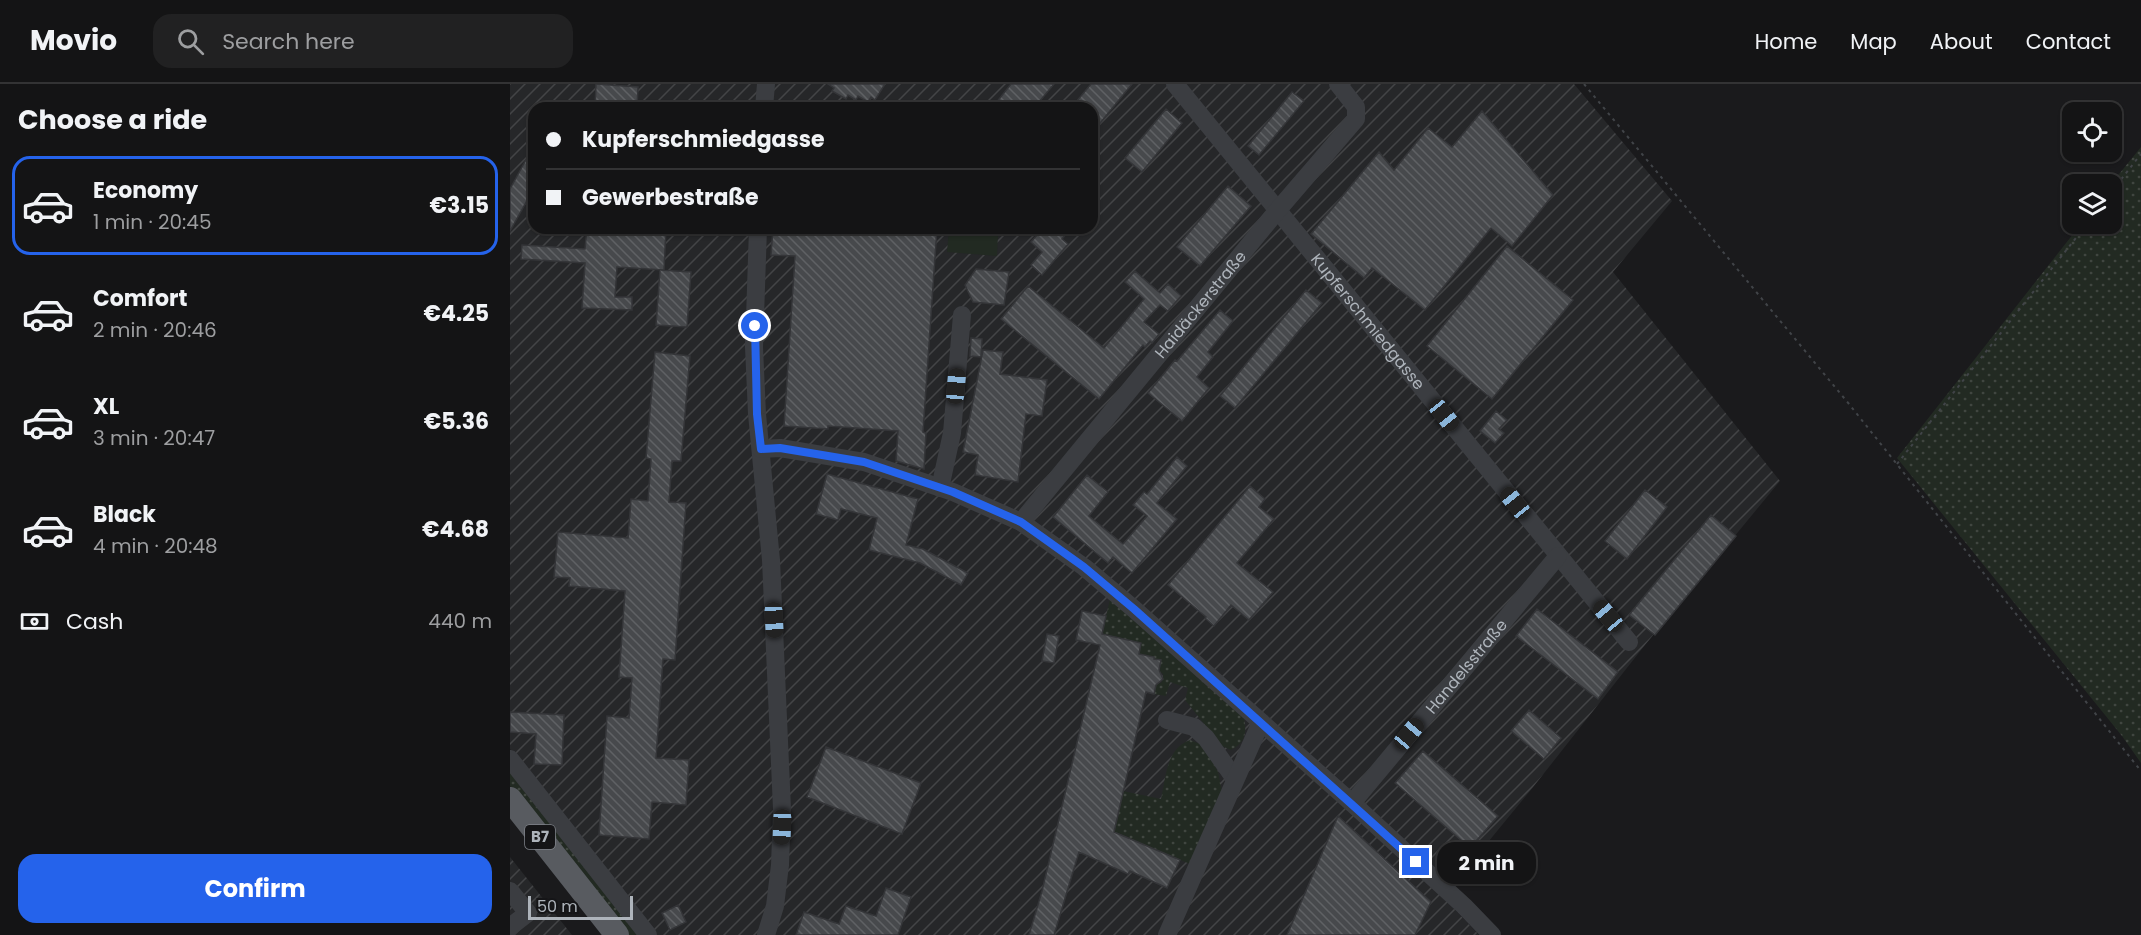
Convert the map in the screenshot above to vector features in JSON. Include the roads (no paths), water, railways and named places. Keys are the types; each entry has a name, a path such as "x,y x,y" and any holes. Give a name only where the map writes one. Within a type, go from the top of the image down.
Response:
{"main road":[{"name":"B7","path":"510,800 617,935"}],"street":[{"path":"764,102 766,84"},
{"name":"Kupferschmiedgasse","path":"1175,84 1629,642"},
{"name":"Haidäckerstraße","path":"1021,522 1277,211 1356,119 1356,107 1338,84"},
{"path":"758,234 754,347 757,414 771,560 782,808 780,865 775,906 766,935"},
{"path":"940,488 952,433 962,315"},
{"path":"761,449 780,448 864,462 940,488 1021,522 1084,567 1352,802 1492,935"},
{"name":"Handelsstraße","path":"1352,802 1558,555"},
{"path":"1167,720 1194,727 1200,732 1235,779"},
{"path":"1167,935 1261,723"},
{"path":"510,759 648,935"},
{"path":"510,891 528,913 510,927"}]}
